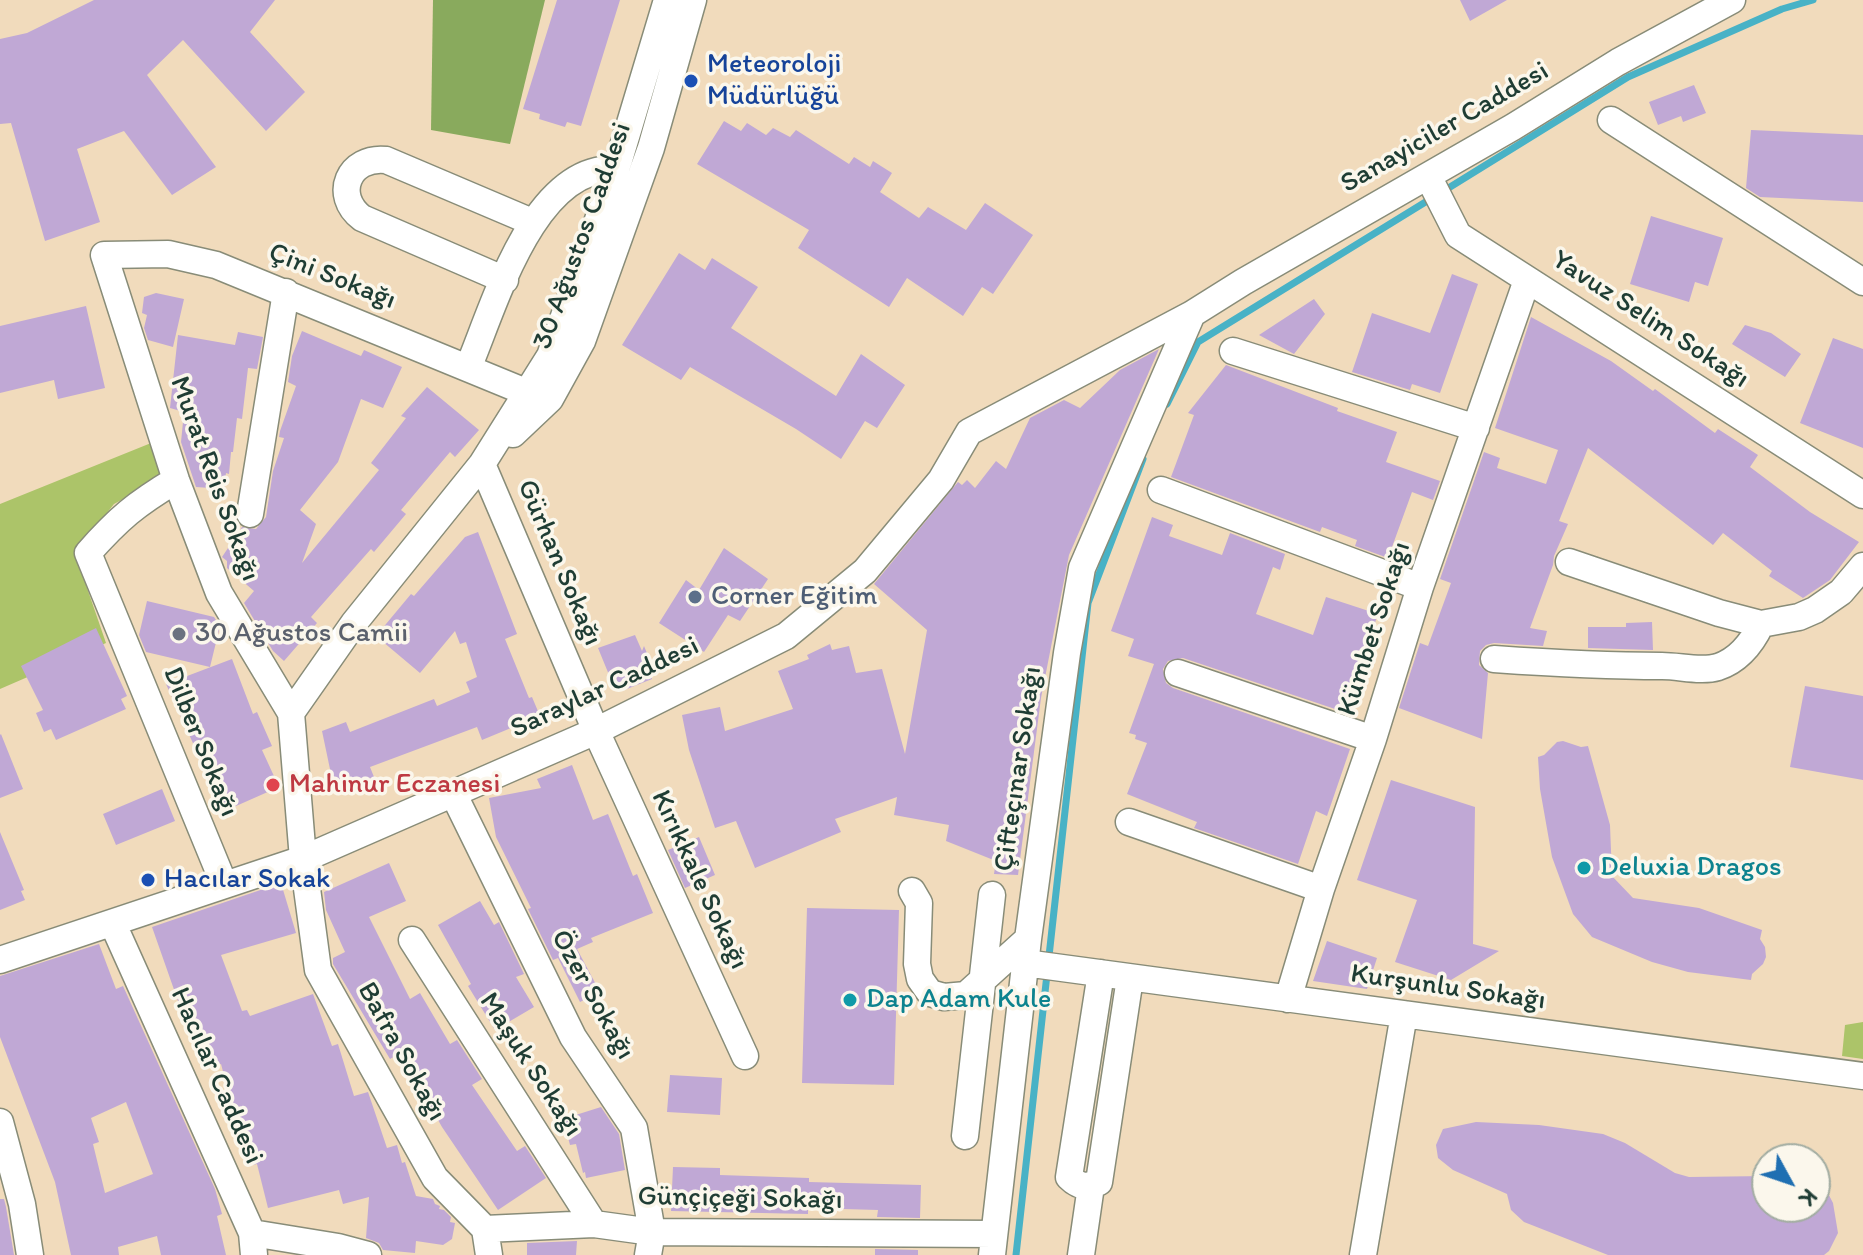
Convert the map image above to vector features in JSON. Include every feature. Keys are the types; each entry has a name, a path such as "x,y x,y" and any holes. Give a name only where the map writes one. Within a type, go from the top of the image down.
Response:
{"street":[{"name":"30 Ağustos Caddesi","path":"291,713 354,623 482,464 550,356 616,169 667,0"},
{"name":"30 Ağustos Caddesi","path":"482,464 550,399 576,356 651,148 693,0"},
{"name":"Sanayiciler Caddesi","path":"1192,314 1513,127 1618,62 1732,0"},
{"path":"1611,120 1863,282"},
{"path":"505,280 362,218 347,198 348,180 359,165 367,161 386,160 532,222"},
{"path":"468,368 532,222 575,179 595,170 616,169"},
{"name":"Yavuz Selim Sokağı","path":"1428,176 1458,235 1863,495"},
{"name":"Çini Sokağı","path":"104,255 168,254 216,265 528,393"},
{"name":"Murat Reis Sokağı","path":"104,255 176,480 219,593 291,713"},
{"name":"Kümbet Sokağı","path":"1288,999 1420,587 1527,280"},
{"path":"250,514 286,292"},
{"name":"Saraylar Caddesi","path":"0,960 303,859 596,731 786,636 865,571 941,480 969,432 1192,314"},
{"name":"Çifteçınar Sokağı","path":"993,1245 1026,951 1067,653 1082,568 1192,314"},
{"path":"1233,351 1476,428"},
{"name":"Gürhan Sokağı","path":"482,464 596,731"},
{"name":"Dilber Sokağı","path":"176,480 135,505 88,553 224,884"},
{"path":"1161,490 1420,587"},
{"path":"1569,562 1719,613 1761,624 1799,617 1815,610 1841,592 1863,566"},
{"path":"1494,659 1608,667 1709,668 1738,655 1753,639 1761,624"},
{"path":"1178,673 1373,739"},
{"path":"291,713 303,859"},
{"name":"Kırıkkale Sokağı","path":"596,731 745,1056"},
{"name":"Özer Sokağı","path":"453,793 573,1037 634,1128 650,1244"},
{"path":"1129,822 1321,889"},
{"name":"Bafra Sokağı","path":"303,859 318,970 435,1178 485,1229"},
{"path":"912,891 919,903 917,964 924,989 944,997 966,995 1026,951"},
{"path":"965,1136 992,895"},
{"name":"Hacılar Caddesi","path":"113,924 253,1244"},
{"name":"Maşuk Sokağı","path":"412,940 594,1224"},
{"name":"Kurşunlu Sokağı","path":"1026,951 1088,972 1863,1076"},
{"path":"1088,972 1069,1177 1076,1183 1091,1186 1099,1182 1130,978"},
{"path":"1363,1255 1404,1014"},
{"path":"0,1122 22,1204 30,1255"},
{"path":"1081,1255 1091,1186"},
{"name":"Günçiçeği Sokağı","path":"485,1229 594,1224 650,1244 993,1245"},
{"path":"485,1229 489,1255"},
{"path":"253,1244 367,1255"}],"green space":[{"path":"433,0 545,0 510,144 431,130"},
{"path":"161,439 171,473 114,504 75,553 106,643 0,689 0,504"},
{"path":"1863,1022 1863,1059 1842,1056 1845,1025"}],"building":[{"path":"94,0 275,0 250,32 305,92 266,131 183,40 147,75 216,167 172,195 124,131 77,149 100,222 45,241 11,123 0,124 0,39 27,33"},
{"path":"557,0 620,0 581,126 567,122 565,127 539,119 540,114 523,109"},
{"path":"1460,0 1507,0 1470,21"},
{"path":"1694,85 1706,113 1683,122 1681,116 1658,125 1649,102"},
{"path":"724,121 741,131 747,123 766,135 773,128 790,137 796,130 849,164 854,157 870,167 873,161 892,173 880,192 919,218 928,207 966,230 985,203 1033,235 993,294 982,287 963,316 907,278 889,307 798,248 809,230 697,164"},
{"path":"1751,130 1863,135 1863,202 1760,197 1746,188"},
{"path":"1651,216 1723,238 1708,286 1695,282 1689,302 1630,284"},
{"path":"679,253 705,270 712,258 758,287 731,328 836,396 861,354 905,385 877,428 865,421 841,459 690,367 681,380 622,345"},
{"path":"1452,274 1478,284 1440,393 1412,384 1410,390 1352,372 1372,313 1430,333"},
{"path":"156,293 184,299 173,347 148,340 144,328 147,315 142,313 144,297"},
{"path":"1314,299 1325,314 1294,354 1259,335"},
{"path":"86,306 105,388 58,399 54,380 0,393 0,326"},
{"path":"1531,317 1611,361 1715,433 1718,429 1758,455 1750,467 1810,512 1859,542 1830,580 1803,598 1769,576 1772,571 1723,533 1713,545 1588,448 1559,521 1568,524 1530,628 1547,631 1543,646 1494,643 1480,651 1479,665 1488,673 1482,739 1399,708 1420,643 1428,646 1451,583 1440,579 1484,452 1500,458 1497,468 1546,484 1558,450 1495,428"},
{"path":"1745,325 1771,333 1801,354 1785,377 1732,344"},
{"path":"302,331 361,356 364,350 402,367 383,408 361,399 338,462 300,510 316,524 302,563 379,470 371,463 406,418 401,416 427,387 479,430 455,457 450,452 401,510 406,514 311,617 317,623 284,661 273,651 244,603 254,591 227,568 227,561 222,557 242,527 256,529 266,517 273,471 284,438 279,437 280,431 296,386 288,382 292,356"},
{"path":"238,332 263,337 257,369 248,368 242,419 237,418 229,474 226,473 224,489 196,487 181,442 184,412 170,408 178,335 235,345"},
{"path":"1833,338 1863,349 1863,448 1800,423"},
{"path":"1159,349 1069,555 1041,698 1018,875 994,874 996,861 946,841 949,825 894,815 897,797 835,819 841,832 755,868 736,821 715,828 689,750 682,715 720,707 725,731 793,709 778,671 809,659 807,655 830,644 832,650 849,646 856,673 882,669 905,754 927,630 874,584 958,482 962,485 967,480 975,488 996,461 1006,469 1030,418 1064,400 1080,408 1120,370"},
{"path":"1226,365 1397,432 1386,462 1440,481 1433,500 1412,492 1388,558 1355,546 1357,540 1322,527 1320,532 1171,477 1194,415 1188,413"},
{"path":"1152,517 1173,525 1169,536 1222,555 1230,533 1285,554 1280,570 1273,567 1256,614 1313,635 1326,597 1378,614 1344,712 1183,658 1168,661 1163,669 1166,683 1173,688 1350,749 1327,816 1316,811 1298,864 1194,828 1197,822 1127,794 1147,743 1129,733 1154,664 1128,656 1134,639 1111,631"},
{"path":"478,532 517,634 505,639 529,698 532,697 540,716 482,740 477,727 370,767 374,777 335,793 322,731 346,722 350,732 434,699 437,706 470,692 466,682 477,677 466,642 460,644 455,631 420,673 376,636 465,537"},
{"path":"724,548 768,579 740,621 728,615 704,652 659,623 686,580 699,590"},
{"name":"30 Ağustos Camii","path":"147,601 214,617 220,626 210,667 146,652 139,635"},
{"path":"1652,622 1653,650 1588,648 1588,627 1626,627 1626,623"},
{"path":"96,628 127,696 121,699 126,709 56,740 51,729 44,732 36,713 43,710 21,666"},
{"path":"635,635 642,651 644,646 654,670 649,672 652,679 622,691 619,685 614,687 598,648"},
{"path":"232,659 253,714 257,712 272,746 262,750 279,787 227,810 166,684"},
{"path":"1805,686 1863,696 1863,780 1790,767"},
{"path":"0,735 23,789 0,798"},
{"name":"Deluxia Dragos","path":"1563,741 1588,746 1610,825 1612,876 1633,898 1699,908 1762,930 1760,939 1766,957 1752,974 1751,980 1688,972 1652,962 1592,937 1573,914 1552,857 1540,789 1538,757"},
{"path":"572,765 593,820 608,814 633,876 637,874 653,913 591,938 593,942 577,949 600,992 580,1002 558,958 553,960 528,909 531,908 496,837 489,798 541,788 537,779"},
{"path":"1391,780 1475,807 1473,944 1499,951 1451,980 1395,962 1417,900 1357,880"},
{"path":"162,789 175,821 116,845 103,814"},
{"path":"0,832 24,890 21,891 25,900 0,910"},
{"path":"699,837 715,875 685,888 668,850"},
{"path":"389,863 406,901 369,917 410,999 420,993 450,1044 457,1040 482,1079 472,1085 517,1151 525,1146 546,1178 498,1210 442,1127 400,1053 390,1059 333,964 333,958 345,952 326,910 324,892"},
{"path":"281,883 296,933 221,955 242,1011 247,1010 250,1016 313,994 332,1046 338,1044 354,1096 368,1092 387,1148 397,1145 416,1196 433,1199 440,1206 439,1209 451,1217 450,1222 455,1223 452,1239 443,1245 416,1241 415,1253 383,1250 379,1243 366,1238 369,1197 343,1204 339,1190 268,1208 257,1164 248,1166 221,1064 210,1068 190,1016 184,1018 152,927"},
{"path":"480,901 494,925 499,922 524,974 516,977 534,1007 495,1030 468,986 471,984 438,925"},
{"path":"807,908 899,910 894,1085 802,1083"},
{"path":"1327,941 1377,958 1367,989 1313,981"},
{"path":"99,944 116,989 123,986 215,1189 222,1214 217,1216 226,1255 161,1255 157,1236 118,1247 119,1255 71,1255 55,1182 0,1037 0,976","holes":["126,1102 153,1174 105,1193 93,1144 99,1142 91,1118"]},
{"path":"670,1075 722,1078 720,1115 667,1112"},
{"path":"601,1107 619,1134 625,1170 586,1178 576,1144 570,1145 563,1119"},
{"path":"1476,1122 1539,1125 1603,1134 1625,1143 1675,1173 1689,1177 1751,1176 1751,1223 1831,1223 1831,1199 1838,1233 1824,1255 1608,1255 1524,1222 1511,1210 1507,1194 1453,1170 1438,1158 1436,1145 1443,1129"},
{"path":"673,1167 720,1168 720,1175 809,1178 809,1182 921,1185 920,1218 877,1217 878,1210 808,1208 808,1214 671,1211"},
{"path":"0,1199 4,1199 6,1207 14,1255 0,1255"},
{"path":"577,1241 576,1255 527,1255 527,1243"},
{"path":"875,1249 918,1250 918,1255 875,1255"}],"waterway":[{"path":"1442,192 1628,77 1782,9 1813,0"},
{"path":"1167,404 1198,342 1432,198"},
{"path":"1016,1255 1088,603 1143,459"}],"place":[{"name":"Meteoroloji Müdürlüğü","path":"691,81"},
{"name":"Corner Eğitim","path":"695,597"},
{"name":"30 Ağustos Camii","path":"179,634"},
{"name":"Mahinur Eczanesi","path":"273,785"},
{"name":"Deluxia Dragos","path":"1584,868"},
{"name":"Hacılar Sokak","path":"148,880"},
{"name":"Dap Adam Kule","path":"850,1000"}]}
